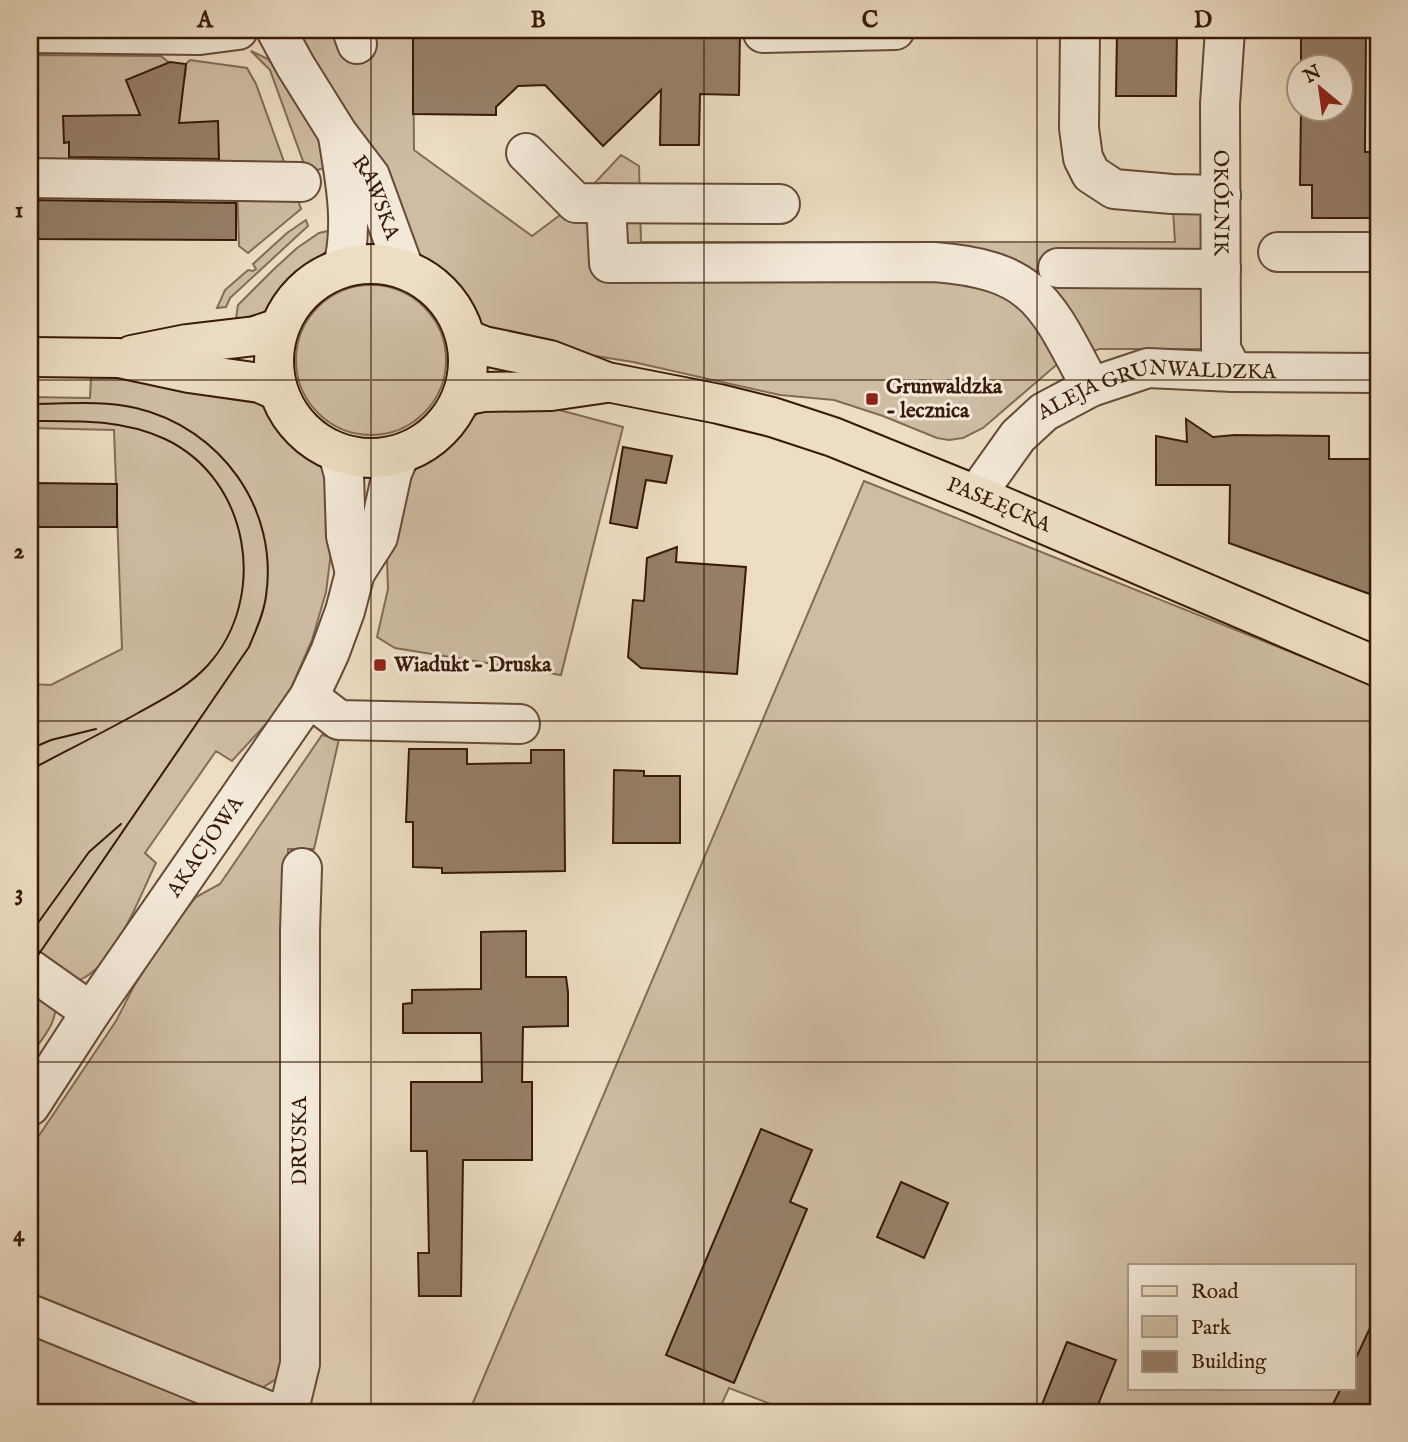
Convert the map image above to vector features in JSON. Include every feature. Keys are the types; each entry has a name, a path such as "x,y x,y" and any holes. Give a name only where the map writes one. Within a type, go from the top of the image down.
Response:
{"main road":[{"path":"364,263 404,269 422,277 444,296 460,320 468,358 467,378 462,396 454,412 431,438 416,447 400,454 379,458 338,453 321,445 301,428 285,407 273,370 274,348 279,328 287,311 304,290 327,274 364,263"},
{"path":"120,358 187,344 255,335 279,328"},
{"name":"PASŁĘCKA","path":"466,339 484,346 550,360 607,382 719,404 772,417 833,437 1378,667"},
{"path":"30,357 120,358 189,373 260,383 278,391"},
{"name":"PASŁĘCKA","path":"462,396 483,392 551,391 607,382"}],"street":[{"path":"30,33 200,35 238,30"},
{"name":"RAWSKA","path":"276,30 338,134 370,176 404,269"},
{"path":"763,33 895,30"},
{"path":"1080,30 1079,128 1083,158 1091,174 1114,189 1221,195"},
{"name":"OKÓLNIK","path":"1224,30 1220,104 1221,349 1233,372"},
{"name":"RAWSKA","path":"338,134 349,222 344,267"},
{"path":"526,153 576,203 780,204"},
{"path":"30,178 301,182"},
{"path":"606,203 609,263 934,262 966,264 1013,279 1041,300 1091,387"},
{"path":"1278,252 1378,252"},
{"path":"1058,268 1221,269"},
{"name":"ALEJA GRUNWALDZKA","path":"975,495 1018,436 1044,412 1091,387 1148,368 1233,372 1378,373"},
{"name":"AKACJOWA","path":"338,453 344,475 346,536 355,573"},
{"name":"AKACJOWA","path":"30,1106 91,1012 309,696 330,652 355,573 378,537 392,473 400,454"},
{"path":"309,696 339,720 520,724"},
{"name":"DRUSKA","path":"285,1412 292,1397 300,1364 302,868"},
{"path":"30,969 91,1012"},
{"path":"30,1314 271,1412"}],"green space":[{"path":"295,30 413,30 414,150 532,236 576,203 621,155 639,166 641,242 1175,242 1172,194 1221,195 1221,349 1099,349 1055,366 983,428 963,438 949,440 834,400 780,395 633,362 521,344 482,328 458,292 420,259 357,127"},
{"path":"251,51 268,59 315,132 328,164 321,169 307,172 270,70"},
{"path":"30,55 161,56 168,62 167,76 185,77 186,64 190,60 247,68 256,84 301,209 248,253 239,246 237,180 30,178"},
{"path":"306,220 308,226 230,298 226,307 217,308 225,290 248,270 256,269 253,264 287,233"},
{"path":"337,229 324,254 295,279 273,305 258,317 235,326 238,305 273,270 297,248 319,233"},
{"path":"371,285 400,291 413,297 424,307 434,318 440,331 446,360 440,389 434,402 424,413 413,423 400,429 371,435 342,429 329,423 318,413 308,402 302,389 296,360 302,331 308,318 318,307 329,297 342,291"},
{"path":"91,377 223,386 267,406 325,471 334,529 326,592 312,640 292,686 276,713 232,761 216,751 145,853 156,863 124,931 101,964 74,982 30,956 30,684 51,685 122,649 114,430 30,428 30,397 90,398"},
{"path":"537,404 623,427 561,675 395,648 377,637 388,589 387,559 411,466 436,450 462,424 488,407"},
{"path":"864,481 1378,687 1378,1412 791,1412 729,1388 718,1412 469,1412"},
{"path":"322,735 339,739 314,849 288,849 283,1362 276,1379 262,1388 30,1297 30,1149 116,1021 133,988 171,928 196,897 220,884"},
{"path":"30,981 55,1004 55,1011 47,1032 30,1056"},
{"path":"30,1327 234,1412 30,1412"}],"building":[{"path":"413,30 740,30 739,95 700,94 699,145 660,145 661,90 603,146 545,85 518,86 496,107 496,115 413,114"},
{"path":"1117,30 1177,30 1176,96 1116,96"},
{"path":"1301,30 1366,30 1365,152 1378,152 1378,218 1312,218 1312,185 1300,185 1301,122 1356,122 1356,52 1301,52"},
{"path":"170,62 186,64 179,123 218,121 219,159 69,157 69,142 64,143 63,116 140,115 126,80"},
{"path":"30,200 236,203 236,240 30,239"},
{"path":"1186,419 1213,437 1329,436 1329,459 1378,459 1378,597 1229,543 1230,485 1156,485 1156,436 1187,442"},
{"path":"623,447 672,456 666,483 646,480 637,528 610,523"},
{"path":"30,483 117,484 117,527 30,527"},
{"path":"677,547 676,562 746,567 737,674 641,668 628,657 633,600 644,601 647,558"},
{"path":"409,749 467,749 467,764 531,763 531,750 564,750 565,871 442,873 442,868 413,867 413,822 406,822"},
{"path":"614,770 644,771 644,776 680,776 680,843 613,843"},
{"path":"526,931 526,977 566,977 568,992 568,1026 523,1027 522,1082 532,1082 532,1160 463,1160 461,1296 419,1296 418,1253 429,1253 427,1151 411,1151 411,1082 482,1082 481,1033 403,1033 403,1004 412,1003 412,990 481,989 481,932"},
{"path":"761,1129 812,1150 790,1202 807,1209 734,1383 666,1355"},
{"path":"901,1182 948,1203 924,1258 877,1237"},
{"path":"1378,1311 1378,1412 1329,1412 1340,1390 1356,1390 1356,1358"},
{"path":"1067,1342 1116,1360 1095,1412 1039,1412"}],"tram line":[{"path":"30,404 96,403 136,408 167,418 194,434 218,453 238,477 253,504 263,533 268,564 265,602 249,647 30,967"},
{"path":"30,421 99,422 132,428 165,439 194,457 216,482 232,510 241,542 244,574 239,607 227,637 200,673 166,697 30,770"},
{"path":"30,749 51,740 96,729"},
{"path":"30,934 89,852 121,824"}],"place":[{"name":"Grunwaldzka - lecznica","path":"872,399"},
{"name":"Wiadukt - Druska","path":"380,665"}]}
